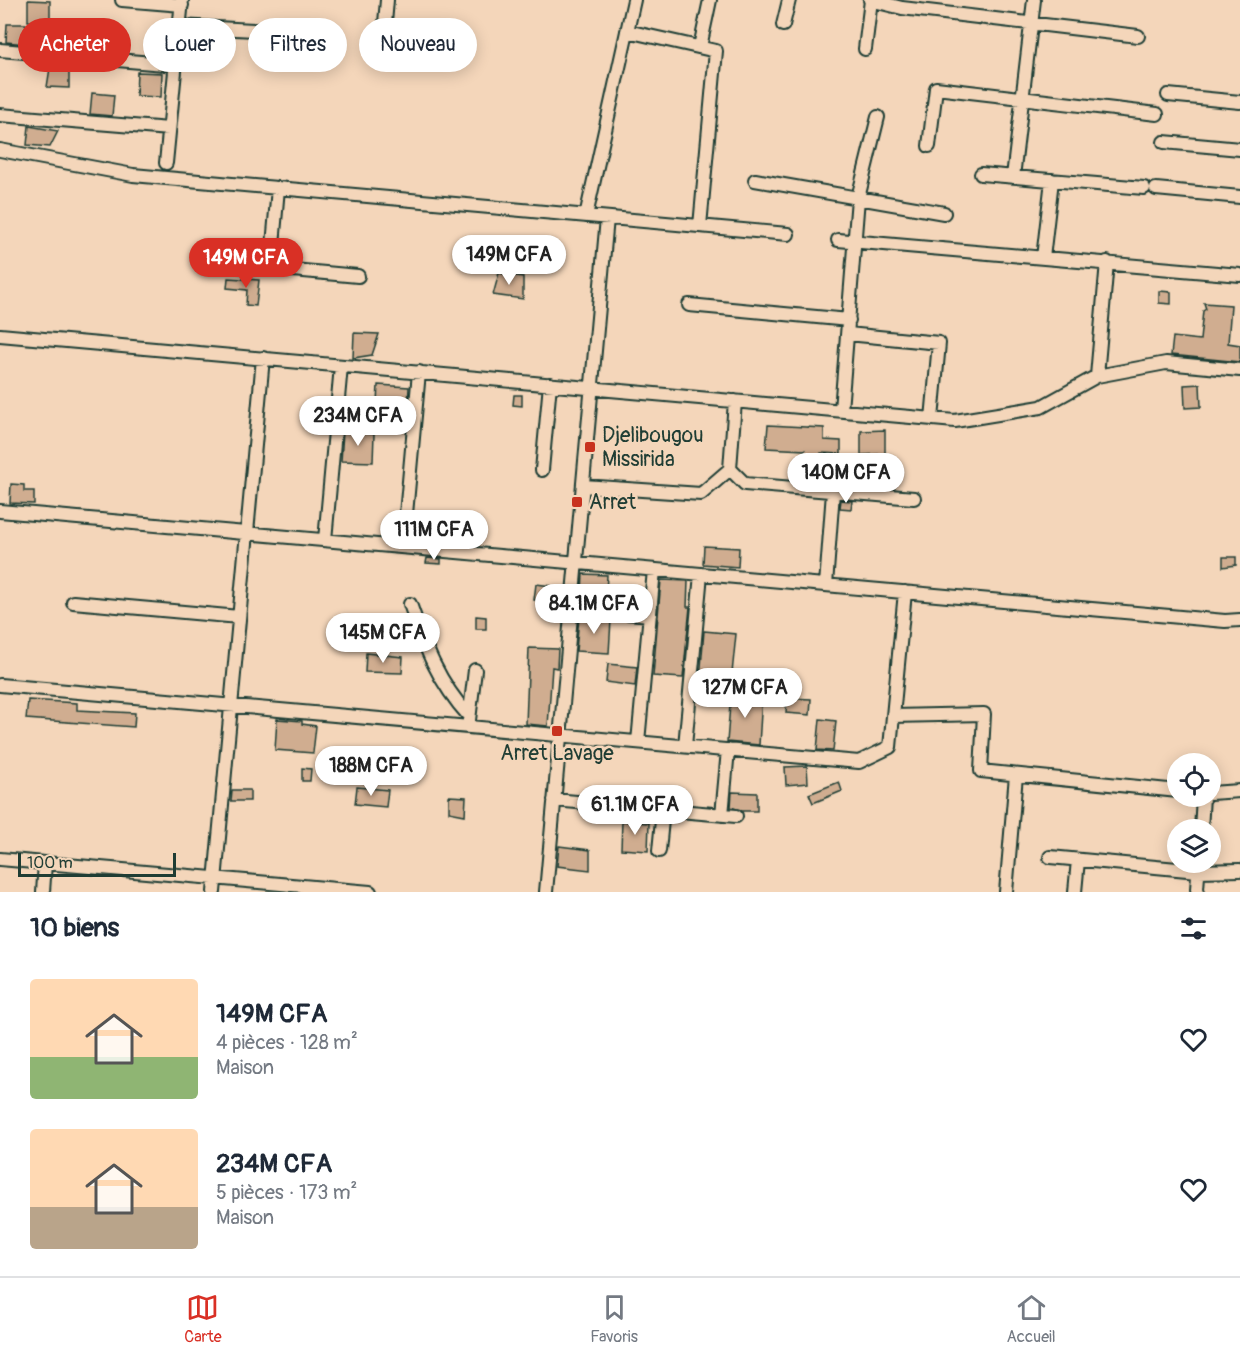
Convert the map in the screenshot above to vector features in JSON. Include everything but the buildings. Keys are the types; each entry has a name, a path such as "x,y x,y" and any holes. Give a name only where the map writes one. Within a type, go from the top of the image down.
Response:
{"street":[{"path":"122,0 182,3 181,18"},
{"path":"385,18 387,0"},
{"path":"586,216 634,0"},
{"path":"700,47 710,0"},
{"path":"783,25 789,0"},
{"path":"865,49 871,0 902,8 1138,36"},
{"path":"1013,177 1034,0"},
{"path":"627,31 716,51 700,226"},
{"path":"0,50 143,62"},
{"path":"166,163 175,72"},
{"path":"929,146 936,88 1157,114"},
{"path":"1168,95 1240,102"},
{"path":"0,115 169,129"},
{"path":"841,410 858,198 878,117"},
{"path":"1164,142 1240,149"},
{"path":"0,150 133,175 788,234"},
{"path":"981,174 1240,197"},
{"path":"755,180 944,213"},
{"path":"1043,258 1052,180"},
{"path":"278,188 271,268 357,276"},
{"path":"546,892 607,218"},
{"path":"838,240 1240,275"},
{"path":"1097,376 1107,262"},
{"path":"689,305 849,320"},
{"path":"848,334 939,343 932,419"},
{"path":"0,335 955,421 1041,407 1097,376 1166,363 1240,370"},
{"path":"214,892 263,358"},
{"path":"325,540 341,366"},
{"path":"403,547 419,372"},
{"path":"542,470 550,384"},
{"path":"583,486 701,494 730,469 735,401"},
{"path":"730,469 745,484 914,498"},
{"path":"826,585 833,492"},
{"path":"0,511 1225,621 1240,620"},
{"path":"638,742 654,570"},
{"path":"685,746 701,574"},
{"path":"0,685 231,706 468,722 560,735 859,762 890,747 905,592"},
{"path":"73,602 239,617"},
{"path":"410,604 428,656 468,722"},
{"path":"572,608 650,615"},
{"path":"468,722 475,670"},
{"path":"893,716 984,714 981,771 1167,790"},
{"path":"722,815 728,750"},
{"path":"1006,892 1016,775"},
{"path":"1221,793 1240,792"},
{"path":"554,800 736,816"},
{"path":"659,851 663,810"},
{"path":"1050,857 1167,865"},
{"path":"0,859 370,892"},
{"path":"1075,892 1078,860"},
{"path":"43,892 45,863"},
{"path":"1221,869 1240,870"},
{"path":"1194,891 1197,873"}],"place":[{"name":"Djelibougou Missirida","path":"590,447"},
{"name":"Arret","path":"577,502"},
{"name":"Arret Lavage","path":"557,731"}]}
